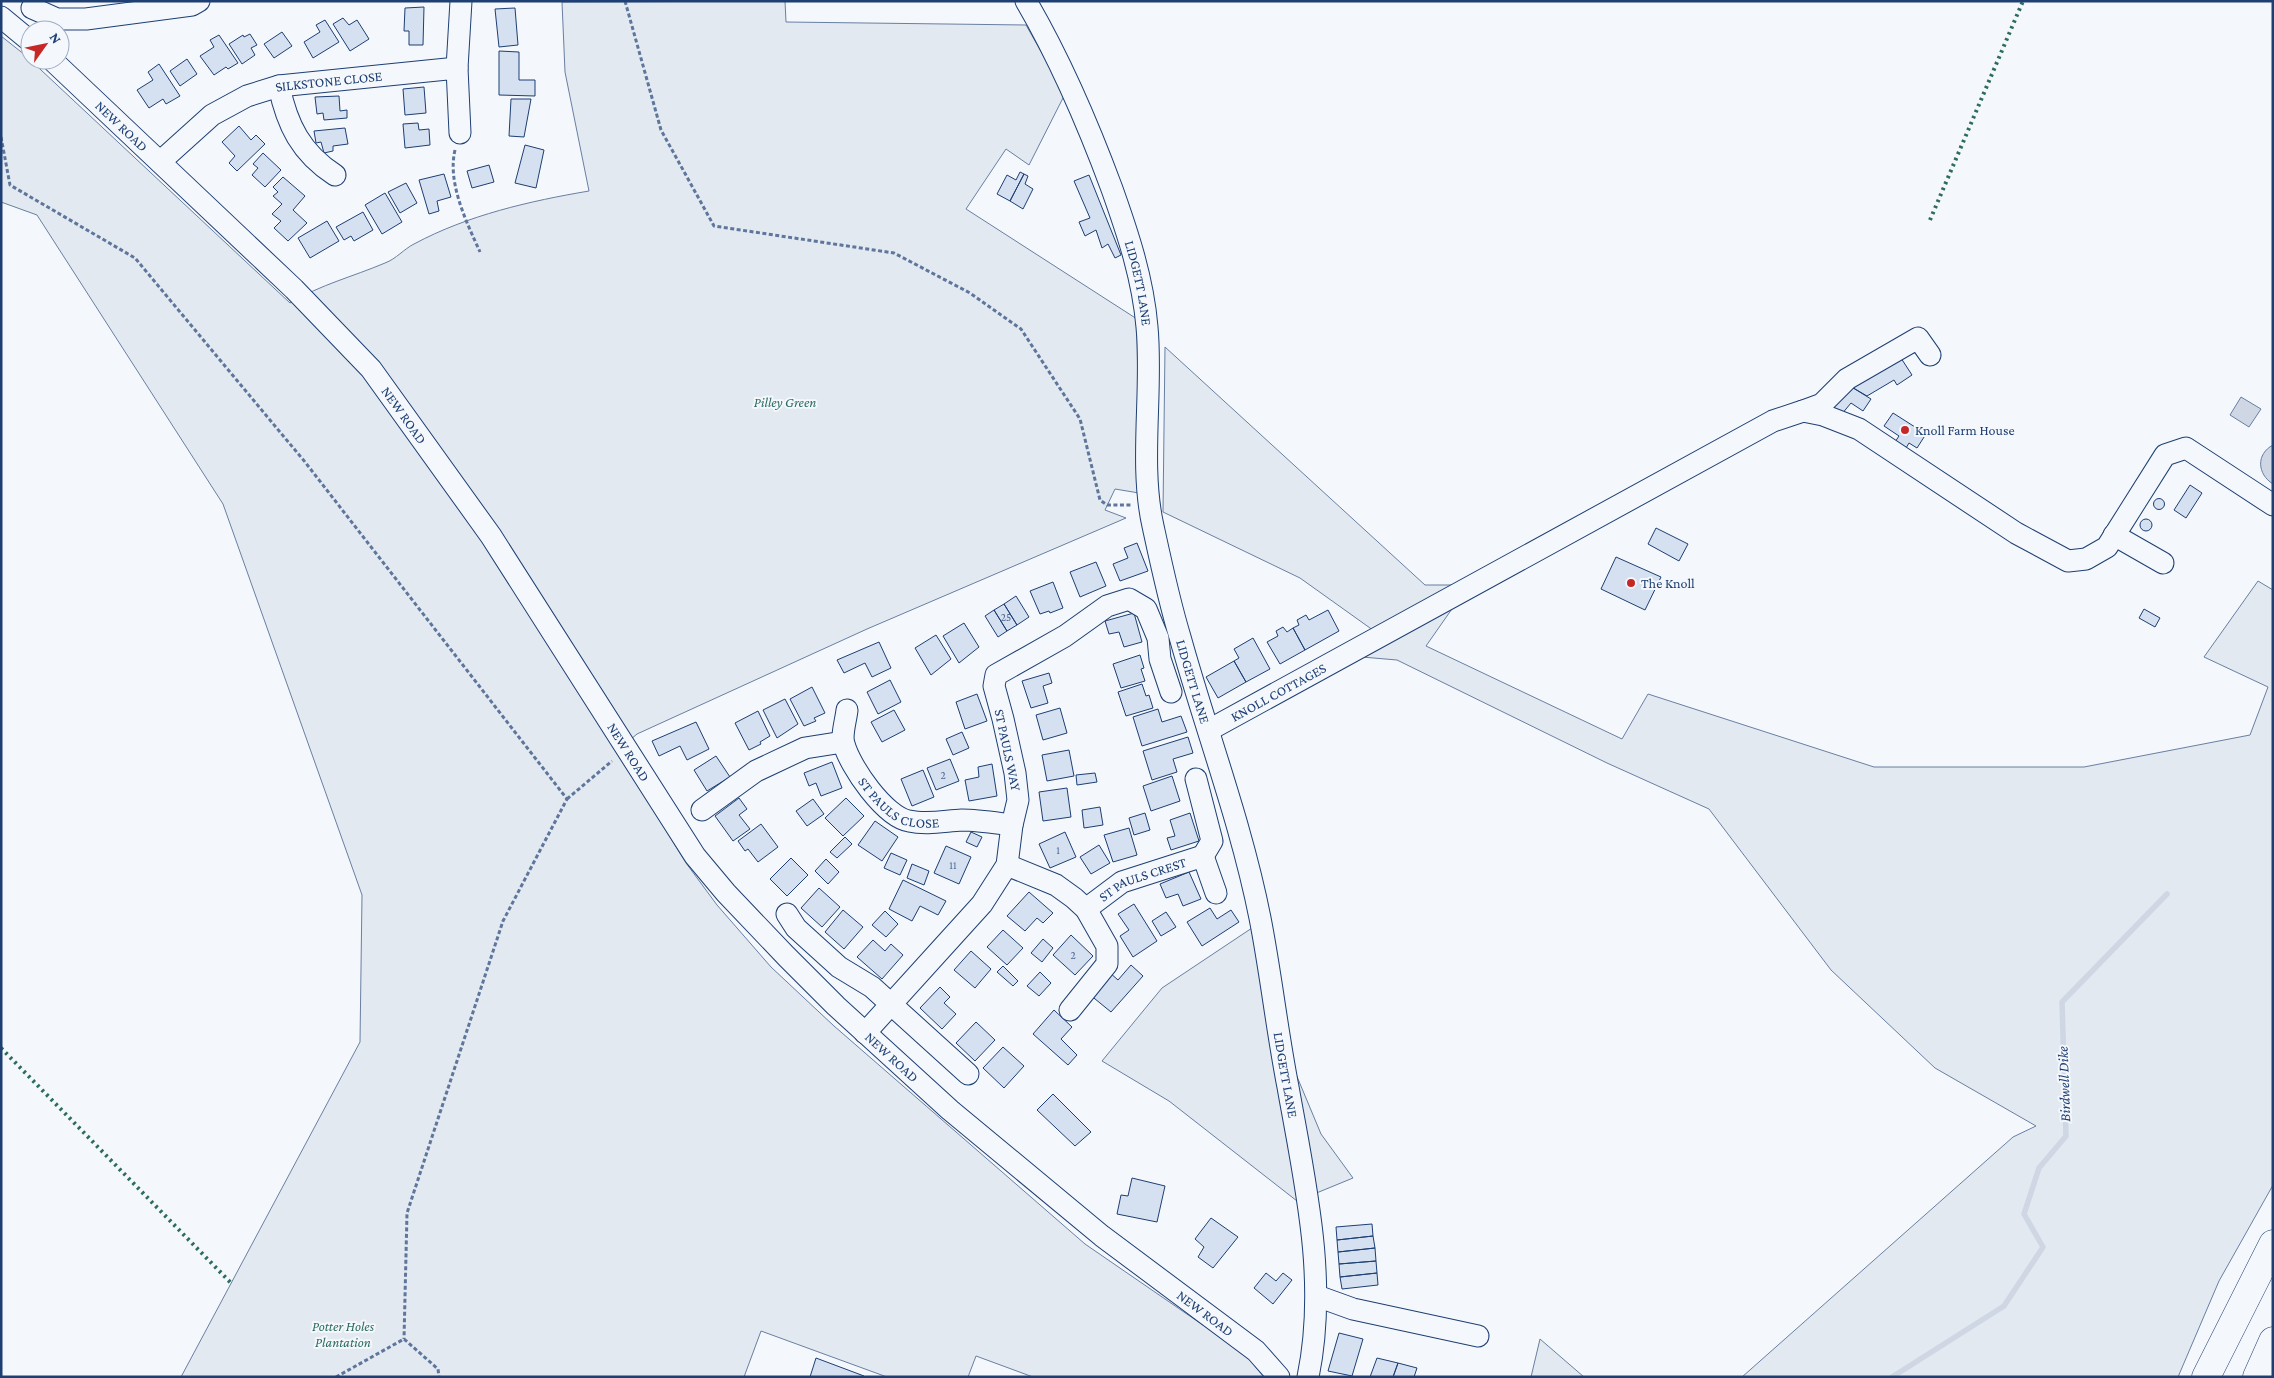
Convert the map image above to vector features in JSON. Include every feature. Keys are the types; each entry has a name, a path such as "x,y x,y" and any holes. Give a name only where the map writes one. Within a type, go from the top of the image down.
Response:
{"highway":[{"path":"2206,1377 2273,1244"},
{"path":"2257,1377 2273,1341"}],"street":[{"path":"29,20 34,4 57,19 86,19 192,5 199,1"},
{"path":"460,133 458,68 461,1"},
{"name":"LIDGETT LANE","path":"1026,1 1054,49 1073,90 1104,168 1133,253 1144,296 1148,331 1148,505 1179,636 1209,730 1260,917 1309,1203 1317,1296 1313,1354 1308,1377"},
{"path":"1,18 20,33"},
{"name":"SILKSTONE CLOSE","path":"161,161 212,116 247,96 279,86 458,68"},
{"name":"NEW ROAD","path":"63,70 161,161 294,290 370,369 491,536 695,856 726,893 786,956 865,1033 973,1130 1102,1236 1256,1350 1279,1377"},
{"path":"279,86 283,105 299,141 317,163 335,175"},
{"name":"KNOLL COTTAGES","path":"1209,730 1773,422 1822,404 1847,379 1918,338 1930,355"},
{"path":"1804,411 1823,415 1858,429 2016,533 2068,561 2086,559 2107,547 2165,455 2186,448 2273,505"},
{"path":"2114,535 2163,563"},
{"name":"ST PAULS WAY","path":"865,1033 982,904 1007,865 1012,824 1018,800 1007,737 994,686 996,675 1065,636 1107,606 1129,599 1146,609 1158,638 1160,659 1171,692"},
{"path":"702,810 756,771 805,748 843,742 847,710"},
{"name":"ST PAULS CLOSE","path":"843,742 849,758 862,780 882,805 906,821 934,824 963,820 1012,824"},
{"name":"ST PAULS CREST","path":"1086,909 1122,882 1202,856 1212,841 1196,779"},
{"name":"ST PAULS CREST","path":"1202,856 1216,893"},
{"name":"ST PAULS CREST","path":"1007,865 1056,886 1086,909 1107,946 1108,964 1070,1010"},
{"path":"787,914 796,928 839,968 872,987 921,1029 942,1053 968,1074"},
{"path":"1317,1296 1354,1309 1478,1336"}],"path":[{"path":"625,1 661,130 714,226 894,253 970,293 1020,329 1080,419 1100,500 1108,505 1148,505"},
{"path":"460,133 453,158 456,188 467,222 480,252"},
{"path":"1,137 10,185 135,258 305,462 567,799"},
{"path":"439,1377 438,1369 404,1339 407,1213 502,921 567,799 626,750"},
{"path":"336,1377 404,1339"}],"green space":[{"path":"785,1 786,22 1026,25 1065,94 1029,165 1006,149 966,209 1137,319 1139,493 1115,489 1105,510 1126,518 867,629 637,734 617,751 686,863 717,905 771,967 834,1026 1085,1244 1245,1354 1264,1377 1033,1377 976,1356 968,1377 887,1377 761,1331 744,1377 181,1377 360,1042 362,895 223,504 37,215 1,202 1,36 20,51 20,70 41,70 290,303 325,286 389,261 414,244 456,225 500,210 544,199 589,191 565,72 562,2"},
{"path":"1165,347 1425,585 1457,585 1454,606 1426,646 1622,739 1648,694 1874,767 2084,767 2250,735 2268,687 2204,657 2258,581 2273,590 2273,1185 2219,1281 2178,1377 1742,1377 2013,1137 2036,1126 1935,1068 1831,970 1709,809 1607,763 1397,660 1362,657 1384,641 1370,628 1300,578 1163,512"},
{"path":"1252,928 1293,1067 1321,1134 1353,1178 1297,1201 1169,1101 1102,1061 1162,988"},
{"path":"1540,1339 1584,1377 1531,1377"}],"shaded area":[{"path":"2241,397 2261,409 2249,427 2230,415"},
{"path":"2273,445 2273,484 2261,470 2261,459 2267,449"}],"building":[{"path":"424,7 423,45 409,45 409,31 404,31 405,8"},
{"path":"515,8 518,45 499,47 495,9"},
{"path":"343,18 349,25 357,20 369,39 350,51 333,24"},
{"path":"325,20 339,42 313,58 304,42 320,32 316,25"},
{"path":"282,32 292,46 274,58 264,44"},
{"path":"250,34 257,45 251,48 255,55 242,64 229,44 243,35 244,37"},
{"path":"219,35 238,63 228,69 226,67 214,75 200,56 214,47 210,40"},
{"path":"499,51 519,52 519,80 535,80 535,96 499,95"},
{"path":"187,59 197,74 180,86 170,71"},
{"path":"159,64 180,96 166,104 163,99 149,108 137,90 153,80 148,72"},
{"path":"424,87 426,113 405,115 403,89"},
{"path":"339,96 340,111 347,110 347,118 324,120 323,113 317,114 315,97"},
{"path":"511,99 531,99 524,137 509,136"},
{"path":"418,123 419,130 429,129 430,145 405,148 403,124"},
{"path":"239,126 251,140 256,135 265,144 237,171 229,163 235,156 222,142"},
{"path":"345,128 348,144 333,146 333,151 324,153 321,142 316,143 314,131"},
{"path":"525,145 544,150 536,188 515,183"},
{"path":"263,153 281,170 265,187 252,175 258,168 253,164"},
{"path":"489,165 494,182 472,188 467,171"},
{"path":"1020,172 1024,174 1010,201 997,194 1007,175 1016,180"},
{"path":"444,174 451,197 437,201 439,211 429,214 419,180"},
{"path":"1024,174 1028,176 1025,184 1033,189 1023,209 1010,201"},
{"path":"1089,175 1121,255 1115,258 1108,244 1102,248 1096,230 1085,236 1079,222 1090,218 1074,181"},
{"path":"283,177 305,196 293,210 307,223 288,241 274,228 281,221 272,214 282,204 273,196 278,192 273,187"},
{"path":"406,183 417,203 400,213 388,192"},
{"path":"385,193 402,222 382,234 365,205"},
{"path":"363,212 373,230 354,241 351,236 344,240 336,227"},
{"path":"327,221 339,241 310,258 298,238"},
{"path":"1899,355 1912,375 1897,385 1894,380 1867,396 1850,386"},
{"path":"1850,386 1871,399 1863,411 1851,403 1841,415 1826,409"},
{"name":"Knoll Farm House","path":"1893,413 1926,434 1917,448 1909,443 1906,448 1895,442 1899,436 1884,426"},
{"path":"2190,485 2202,493 2186,518 2174,510"},
{"path":"2159,498 2165,504 2159,510 2153,504"},
{"path":"2144,519 2148,519 2152,525 2148,531 2144,531 2140,527 2140,523"},
{"path":"1656,528 1688,544 1679,561 1648,544"},
{"path":"1137,543 1148,571 1120,581 1113,564 1128,558 1124,548"},
{"name":"The Knoll","path":"1616,557 1661,577 1645,610 1601,589"},
{"path":"1096,562 1106,586 1080,597 1070,572"},
{"path":"1053,582 1063,608 1050,613 1049,611 1040,614 1030,591"},
{"path":"1016,596 1029,617 1017,625 1004,604"},
{"path":"1004,604 1017,625 1007,631 994,610"},
{"path":"2144,609 2160,618 2155,627 2139,618"},
{"path":"994,610 1007,631 998,637 985,616"},
{"path":"1328,610 1339,631 1305,650 1293,628 1299,625 1297,620 1306,615 1309,620"},
{"path":"1134,613 1142,642 1124,647 1119,632 1109,634 1105,621"},
{"path":"964,623 979,647 959,663 943,636"},
{"path":"1283,627 1287,632 1293,628 1305,650 1280,664 1267,642 1278,636 1276,631"},
{"path":"936,635 951,659 931,675 915,648"},
{"path":"1253,638 1270,669 1246,682 1234,661 1239,658 1234,649"},
{"path":"879,642 891,668 872,677 865,663 844,673 837,660"},
{"path":"1140,655 1144,668 1141,669 1145,681 1121,688 1113,664"},
{"path":"1234,661 1246,682 1218,698 1206,677"},
{"path":"1049,673 1052,683 1043,686 1048,703 1031,708 1022,681"},
{"path":"890,680 901,702 878,714 867,692"},
{"path":"1142,684 1146,696 1149,695 1153,708 1126,716 1118,692"},
{"path":"812,687 825,713 814,718 816,721 804,726 790,699"},
{"path":"977,694 987,721 965,729 956,702"},
{"path":"785,699 798,724 777,738 763,710"},
{"path":"1060,708 1067,733 1043,740 1036,715"},
{"path":"1158,709 1162,722 1181,716 1187,732 1142,746 1133,717"},
{"path":"894,710 905,730 882,742 871,722"},
{"path":"758,711 770,736 760,742 761,744 749,750 735,723"},
{"path":"696,722 709,749 687,760 680,746 659,756 652,741"},
{"path":"962,732 969,748 953,755 946,739"},
{"path":"1188,737 1193,753 1173,759 1177,772 1152,780 1143,751"},
{"path":"1069,750 1074,776 1047,781 1042,755"},
{"path":"716,756 730,777 707,791 694,770"},
{"path":"950,759 959,781 936,790 927,768"},
{"path":"832,762 842,788 821,796 816,783 809,786 804,773"},
{"path":"992,764 997,796 969,801 965,780 979,777 978,767"},
{"path":"923,770 934,797 912,806 901,779"},
{"path":"1095,773 1097,782 1077,785 1076,775"},
{"path":"1172,776 1180,801 1151,811 1143,786"},
{"path":"1067,788 1071,817 1043,821 1039,792"},
{"path":"739,798 747,809 739,815 750,829 733,841 715,816"},
{"path":"846,798 864,816 843,836 825,818"},
{"path":"813,799 824,814 807,826 796,811"},
{"path":"1100,807 1103,825 1084,828 1082,810"},
{"path":"1145,813 1150,830 1134,835 1129,818"},
{"path":"1190,813 1199,841 1171,850 1167,838 1175,836 1170,820"},
{"path":"875,821 898,837 882,861 858,845"},
{"path":"761,824 778,847 758,862 748,849 745,851 738,841"},
{"path":"1129,828 1137,855 1113,862 1104,835"},
{"path":"971,832 982,837 977,847 966,842"},
{"path":"1065,832 1076,857 1050,868 1039,844"},
{"path":"845,837 852,844 837,858 830,852"},
{"path":"1099,845 1110,863 1091,874 1080,857"},
{"path":"946,846 971,857 959,884 934,873"},
{"path":"891,853 907,860 900,875 884,868"},
{"path":"791,858 808,875 787,896 770,879"},
{"path":"826,859 839,872 828,884 815,871"},
{"path":"912,864 929,871 924,885 907,878"},
{"path":"1189,872 1201,899 1183,906 1178,894 1166,898 1160,884"},
{"path":"903,880 946,901 938,915 920,906 912,921 889,909"},
{"path":"819,888 840,907 822,927 801,908"},
{"path":"1029,892 1053,913 1043,923 1037,918 1025,931 1007,916"},
{"path":"1134,904 1157,941 1133,957 1120,936 1129,930 1118,914"},
{"path":"1210,908 1217,919 1231,910 1239,922 1202,946 1187,922"},
{"path":"843,910 863,927 844,949 825,932"},
{"path":"885,911 898,924 886,937 872,925"},
{"path":"1166,912 1176,927 1161,936 1152,921"},
{"path":"1003,930 1023,948 1007,965 987,947"},
{"path":"1071,935 1093,956 1075,975 1053,955"},
{"path":"1043,939 1053,948 1042,962 1031,953"},
{"path":"873,940 885,951 891,944 903,955 882,979 857,957"},
{"path":"971,951 991,969 975,988 954,970"},
{"path":"1131,965 1143,976 1111,1012 1089,994 1109,972 1118,980"},
{"path":"1003,966 1018,981 1013,986 997,972"},
{"path":"1040,972 1051,983 1039,996 1027,986"},
{"path":"940,987 950,997 944,1003 956,1014 942,1029 920,1008"},
{"path":"1054,1010 1072,1027 1061,1039 1077,1055 1068,1065 1033,1034"},
{"path":"976,1022 995,1040 975,1061 956,1043"},
{"path":"1003,1047 1024,1066 1004,1088 983,1068"},
{"path":"1053,1094 1091,1132 1075,1146 1037,1110"},
{"path":"1132,1178 1165,1186 1157,1222 1117,1214 1121,1195 1128,1196"},
{"path":"1211,1218 1238,1237 1213,1268 1198,1257 1204,1247 1195,1239"},
{"path":"1372,1224 1373,1236 1337,1240 1336,1227"},
{"path":"1373,1236 1375,1248 1338,1252 1337,1240"},
{"path":"1375,1248 1376,1261 1339,1264 1338,1252"},
{"path":"1376,1261 1377,1273 1340,1277 1339,1264"},
{"path":"1266,1273 1276,1281 1283,1273 1292,1280 1273,1304 1254,1288"},
{"path":"1377,1273 1378,1285 1342,1289 1340,1277"},
{"path":"1339,1333 1363,1339 1352,1376 1328,1371"},
{"path":"816,1358 864,1376 864,1377 810,1377"},
{"path":"1377,1358 1398,1363 1393,1377 1370,1377"},
{"path":"1398,1363 1417,1368 1414,1377 1393,1377"}],"waterway":[{"name":"Birdwell Dike","path":"1892,1377 2004,1306 2043,1247 2024,1214 2039,1168 2066,1136 2062,1002 2167,894"}],"hedge":[{"path":"1930,220 2023,1"},
{"path":"1,1048 231,1283"}],"place":[{"name":"Knoll Farm House","path":"1905,430"},
{"name":"The Knoll","path":"1631,583"}],"park label":[{"name":"Pilley Green","path":"785,402"},
{"name":"Potter Holes Plantation","path":"343,1334"}]}
